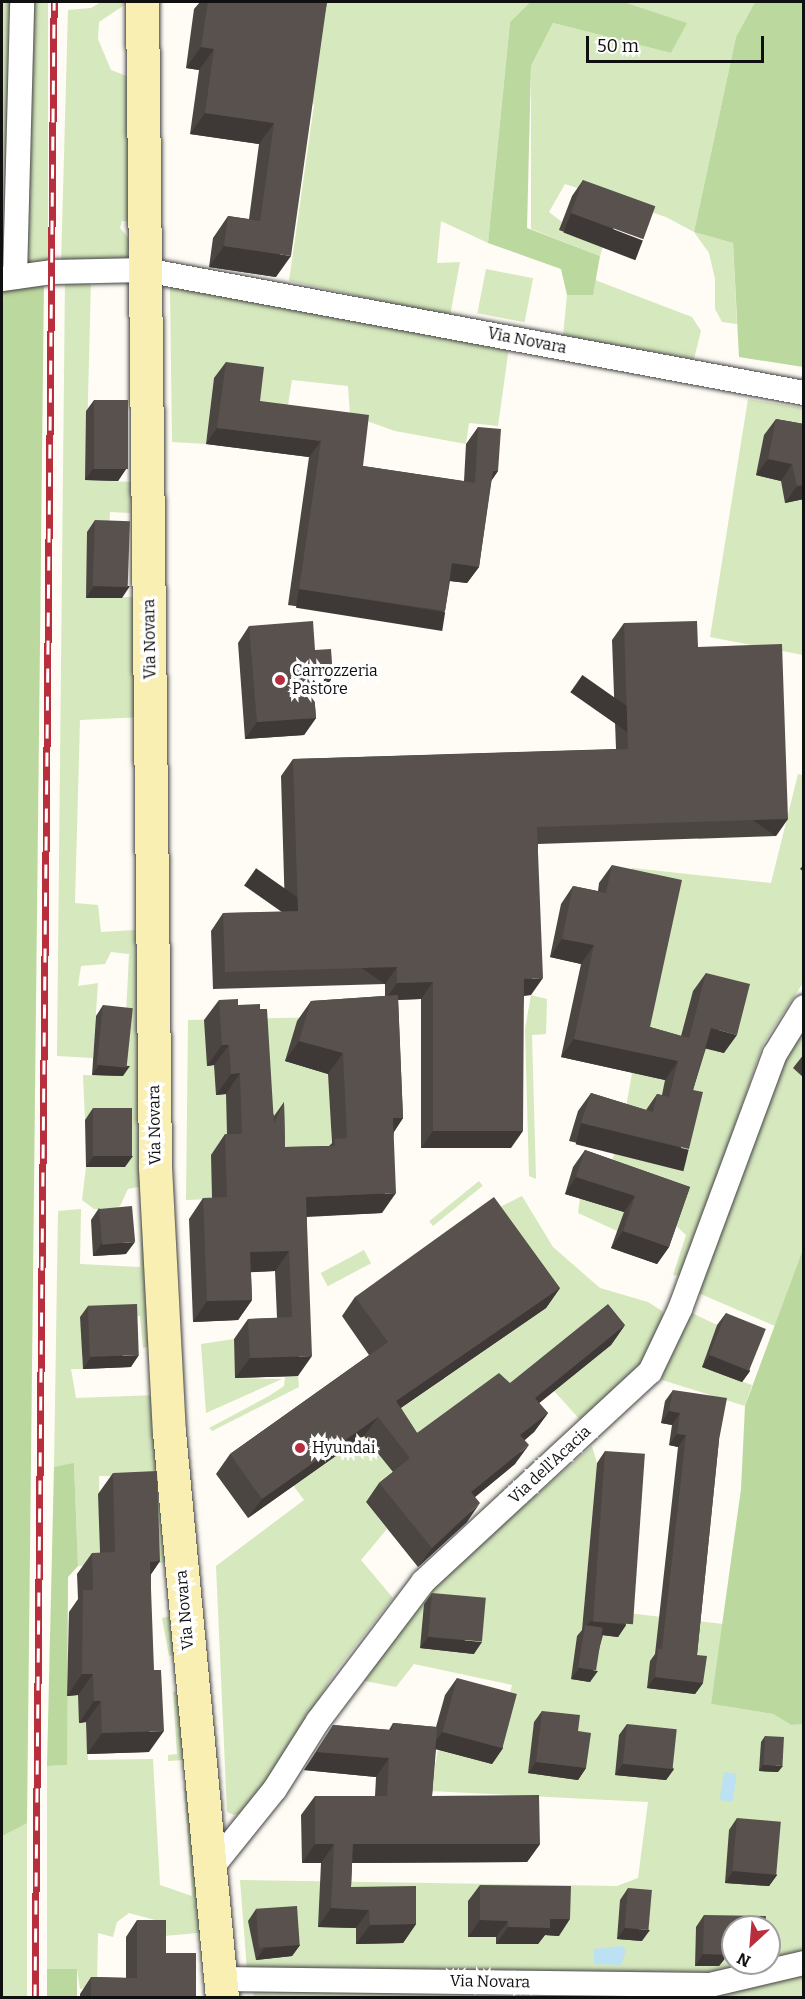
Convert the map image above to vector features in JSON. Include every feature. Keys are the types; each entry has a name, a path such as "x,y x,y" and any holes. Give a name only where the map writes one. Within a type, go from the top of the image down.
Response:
{"main road":[{"name":"Via Novara","path":"142,2 155,1167 169,1432 221,1988"}],"street":[{"path":"22,2 8,278 145,270"},
{"name":"Via Novara","path":"145,270 804,393"},
{"name":"Via dell'Acacia","path":"209,1871 274,1789 331,1703 423,1582 650,1372 680,1309 775,1054 804,1007"},
{"name":"Via Novara","path":"221,1988 651,1991 710,1984 804,1963"}],"green space":[{"path":"2,2 48,2 48,270 2,270"},
{"path":"101,2 129,2 99,22 98,39 111,70 137,80 138,222 122,221 120,228 130,240 127,261 61,264 68,10 91,8"},
{"path":"315,2 530,2 510,22 488,243 441,221 437,263 460,262 450,316 289,281 314,105 303,88"},
{"path":"530,2 624,2 687,23 671,53 553,23 531,66 527,228 600,256 593,295 567,295 561,269 488,243 510,22"},
{"path":"624,2 755,2 736,37 694,232 666,217 565,184 549,212 562,222 560,230 603,246 600,256 531,229 531,66 553,23 671,53 686,23"},
{"path":"755,2 803,2 803,367 739,357 733,243 694,232 736,37"},
{"path":"694,232 733,243 737,324 722,322 715,309 715,279 709,253"},
{"path":"486,269 533,278 525,322 477,313"},
{"path":"44,278 27,1823 2,1836 2,286"},
{"path":"65,278 91,279 86,480 132,482 130,513 110,512 109,532 86,597 142,597 142,717 80,720 75,903 98,905 101,932 135,930 152,1184 128,1189 120,1206 112,1210 94,1209 82,1200 86,1167 125,1167 124,1119 85,1120 83,1075 123,1076 129,954 111,952 105,964 81,966 78,986 98,983 93,1058 57,1056"},
{"path":"595,280 692,317 701,331 694,359 563,336 567,295 592,295"},
{"path":"173,282 509,347 498,426 469,423 466,444 395,431 350,415 348,386 292,380 287,411 251,401 214,379 206,444 172,442 170,289"},
{"path":"748,399 803,408 803,655 710,637"},
{"path":"798,774 803,775 803,983 763,1044 683,1276 673,1275 686,1235 672,1222 617,1231 578,1213 580,1198 599,1204 623,1125 632,1073 623,888 632,868 771,883"},
{"path":"531,995 547,999 546,1034 532,1035 536,1179 529,1176 525,1029"},
{"path":"328,1017 332,1159 321,1177 227,1120 228,1154 212,1199 186,1200 188,1020"},
{"path":"803,1021 803,1249 775,1326 696,1292 780,1060"},
{"path":"479,1181 483,1186 433,1226 429,1221"},
{"path":"522,1196 553,1247 600,1288 648,1302 662,1311 666,1322 646,1369 584,1424 554,1391 397,1477 366,1502 387,1529 361,1560 393,1598 335,1672 256,1802 246,1813 234,1815 227,1812 216,1566 304,1500 292,1484 546,1308 480,1217"},
{"path":"142,1201 156,1344 143,1348 140,1316 81,1317 83,1369 71,1369 76,1398 157,1395 168,1562 159,1563 149,1477 99,1476 100,1565 78,1566 74,1464 54,1467 58,1211 81,1209 80,1264 140,1267"},
{"path":"803,1249 804,1724 791,1725 773,1714 711,1704 741,1489 745,1406"},
{"path":"364,1250 371,1263 328,1286 321,1273"},
{"path":"692,1313 717,1325 702,1367 752,1385 745,1406 659,1379"},
{"path":"234,1339 236,1378 282,1379 206,1413 201,1344"},
{"path":"298,1376 299,1387 212,1431 209,1428 284,1386 285,1377"},
{"path":"592,1446 597,1463 584,1608 723,1624 711,1704 773,1714 791,1725 803,1724 803,1954 781,1960 781,1915 721,1915 721,1975 712,1977 651,1973 247,1970 240,1880 617,1886 638,1878 648,1802 430,1791 438,1750 492,1764 512,1685 414,1664 396,1687 360,1680 433,1586"},
{"path":"74,1463 78,1566 68,1577 67,1765 47,1766 54,1467"},
{"path":"171,1616 177,1655 169,1656 162,1618"},
{"path":"173,1692 180,1692 185,1760 168,1761 168,1755 177,1754"},
{"path":"78,1695 86,1722 88,1760 153,1759 160,1885 192,1896 184,1788 195,1785 209,1932 164,1936 155,1920 129,1913 117,1922 113,1937 98,1933 97,1986 80,1989 77,1969 47,1969 47,1766 67,1765 67,1696"},
{"path":"2,1823 27,1823 27,1997 2,1997"},
{"path":"47,1969 77,1969 77,1998 47,1998"},
{"path":"803,1971 803,1997 660,1998 660,1993"},
{"path":"253,1990 573,1997 254,1998"}],"water":[{"path":"724,1772 737,1774 732,1802 720,1800"},
{"path":"622,1946 626,1950 621,1965 594,1964 594,1949"}],"building":[{"path":"208,2 327,2 291,256 224,246 228,216 260,221 274,123 205,113 214,49 201,47"},
{"path":"583,180 655,206 643,239 571,213"},
{"path":"226,362 264,367 260,401 369,415 363,466 475,483 478,427 501,429 498,471 493,471 479,567 452,563 445,611 299,589 321,441 217,428"},
{"path":"94,400 128,400 128,469 94,469"},
{"path":"776,419 804,424 804,485 797,486 792,464 768,459"},
{"path":"95,520 130,521 128,587 93,586"},
{"name":"Carrozzeria Pastore","path":"313,621 315,650 331,649 333,677 313,678 316,718 257,722 249,626"},
{"path":"697,621 698,647 782,644 788,819 537,827 543,978 524,979 523,1131 433,1131 433,982 397,983 397,967 225,972 223,913 298,911 293,759 628,749 624,623"},
{"path":"612,865 682,880 650,1027 689,1038 706,973 750,984 737,1035 711,1028 693,1090 703,1092 689,1149 581,1123 591,1093 653,1112 657,1094 669,1097 678,1061 574,1039 594,945 562,939 573,886 606,893"},
{"path":"398,995 403,1118 393,1118 396,1193 306,1197 312,1356 250,1358 248,1319 292,1317 289,1251 250,1252 252,1300 207,1301 203,1198 227,1197 225,1134 242,1134 240,1073 231,1074 229,1045 222,1045 219,1000 238,999 238,1005 260,1004 260,1009 267,1009 274,1124 284,1102 285,1147 335,1146 334,1139 347,1138 343,1053 299,1041 311,1001"},
{"path":"103,1005 133,1008 127,1068 97,1065"},
{"path":"93,1108 132,1108 132,1156 93,1156"},
{"path":"585,1150 690,1187 669,1247 623,1231 635,1196 576,1177"},
{"path":"494,1197 560,1288 396,1401 417,1433 499,1373 510,1383 608,1304 625,1325 535,1398 548,1413 520,1435 529,1445 471,1492 480,1503 432,1548 379,1483 410,1458 378,1417 262,1499 230,1454 388,1342 355,1297"},
{"path":"132,1206 135,1242 102,1245 99,1209"},
{"path":"137,1304 139,1355 90,1357 88,1306"},
{"path":"726,1313 766,1329 749,1371 709,1355"},
{"path":"673,1390 727,1398 719,1440 697,1655 707,1656 703,1683 655,1677 658,1649 662,1649 686,1435 677,1434 680,1413 669,1411"},
{"path":"605,1451 645,1454 633,1624 593,1622"},
{"path":"157,1471 160,1561 150,1562 154,1670 161,1670 164,1731 102,1733 101,1701 94,1701 93,1674 82,1674 83,1590 93,1590 92,1553 115,1552 113,1473"},
{"path":"432,1593 486,1598 482,1642 428,1637"},
{"path":"585,1625 603,1628 596,1670 578,1667"},
{"path":"457,1678 517,1694 502,1748 443,1732"},
{"path":"542,1711 580,1715 578,1731 591,1733 586,1768 536,1762"},
{"path":"393,1723 437,1727 432,1796 539,1795 540,1844 353,1844 351,1887 416,1886 416,1924 370,1925 369,1910 331,1908 334,1844 315,1844 315,1796 387,1796 389,1758 317,1752 333,1725 392,1730"},
{"path":"627,1724 677,1729 673,1769 623,1764"},
{"path":"765,1736 784,1737 782,1766 763,1765"},
{"path":"737,1818 781,1822 776,1875 732,1871"},
{"path":"480,1885 571,1886 570,1919 550,1919 550,1928 508,1927 508,1921 480,1920"},
{"path":"628,1888 652,1890 648,1930 625,1928"},
{"path":"297,1906 300,1945 259,1948 256,1909"},
{"path":"704,1915 721,1915 721,1955 703,1954"},
{"path":"137,1920 166,1920 166,1953 196,1953 196,1998 91,1998 91,1977 137,1978"}],"railway":[{"path":"35,1998 54,2"}],"place":[{"name":"Carrozzeria Pastore","path":"280,680"},
{"name":"Hyundai","path":"300,1448"}]}
